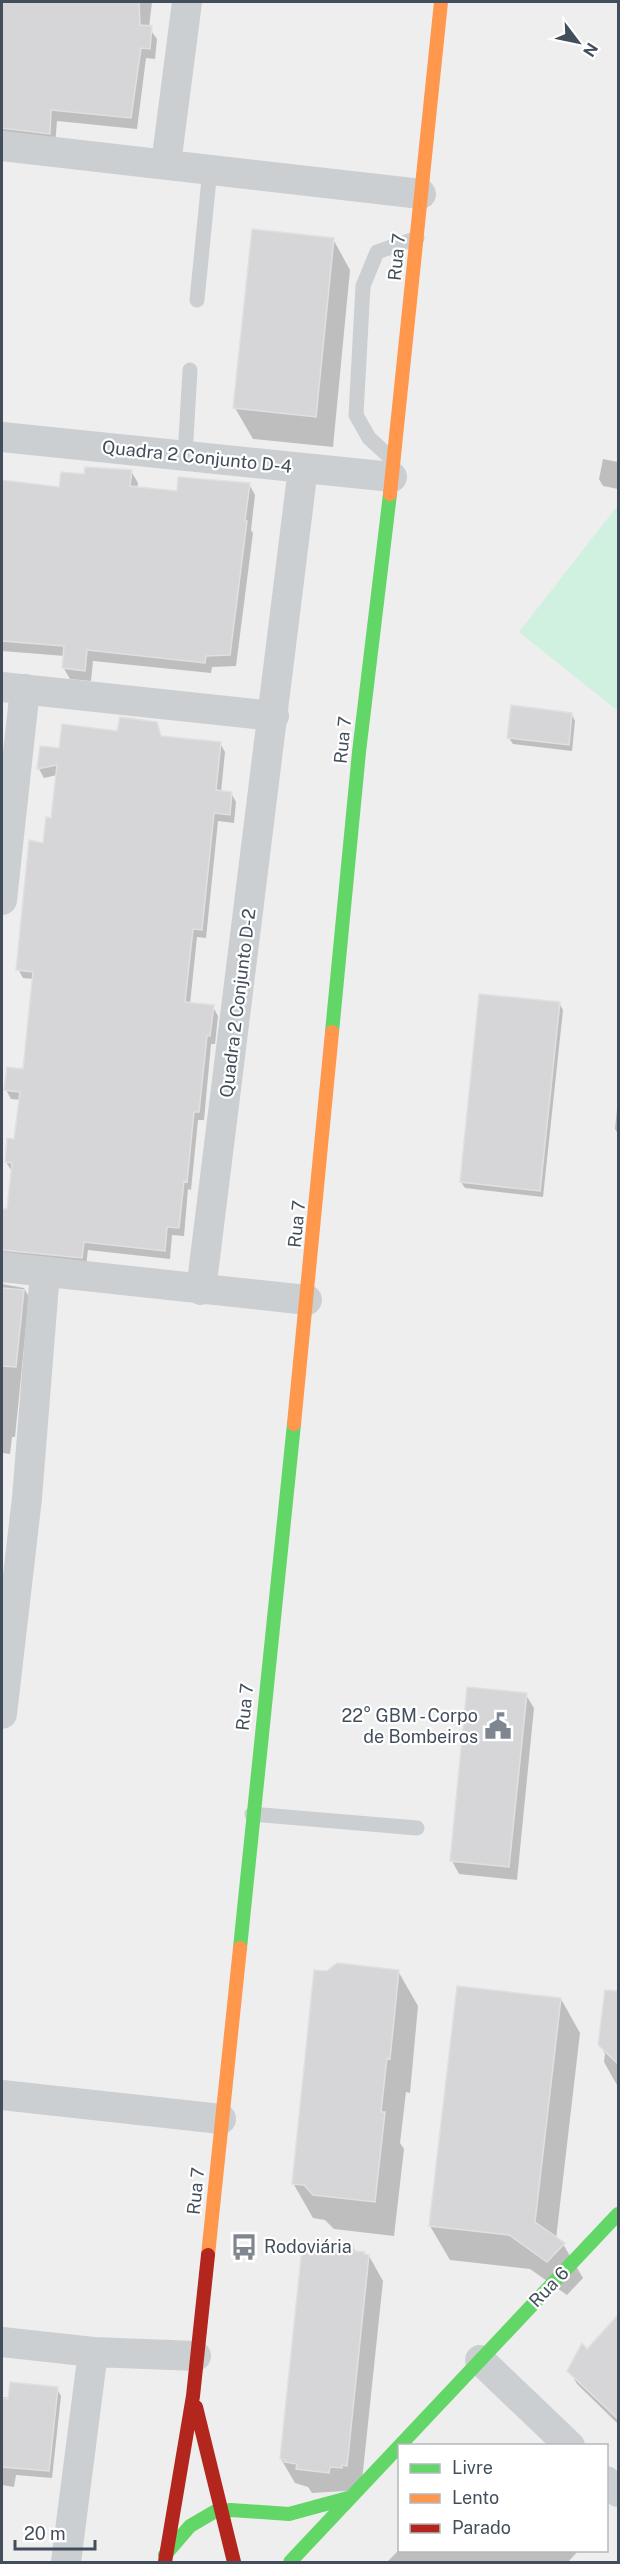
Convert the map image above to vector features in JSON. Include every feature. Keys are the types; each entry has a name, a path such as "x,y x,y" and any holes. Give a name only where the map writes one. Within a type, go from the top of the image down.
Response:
{"main road":[{"name":"Rua 7","path":"165,2559 193,2396 307,1300 360,742 393,469 441,2"},
{"name":"Rua 7","path":"437,56 452,28"},
{"name":"Rua 6","path":"400,2444 618,2214"},
{"name":"Rua 7","path":"193,2396 234,2562"},
{"name":"Rua 6","path":"290,2562 398,2446"},
{"path":"165,2559 180,2535 193,2524 205,2516 223,2510 288,2514 348,2498"}],"street":[{"path":"166,164 187,2"},
{"path":"2,146 421,194"},
{"name":"Quadra 2 Conjunto D-4","path":"2,437 303,468 393,469"},
{"name":"Quadra 2 Conjunto D-2","path":"201,1290 303,468"},
{"path":"2,900 13,688 274,716"},
{"path":"2,1268 307,1300"},
{"path":"2,1714 14,1497 45,1272"},
{"path":"2,2095 221,2119"},
{"path":"2,2342 93,2352 196,2356"},
{"path":"66,2562 93,2352"},
{"path":"480,2360 569,2444"}],"lane":[{"path":"196,300 210,170"},
{"path":"393,469 369,438 356,415 363,286 377,252 417,238"},
{"path":"185,456 190,370"},
{"path":"252,1814 417,1828"}],"green space":[{"path":"618,505 618,711 519,632"}],"building":[{"path":"2,2 139,2 140,25 152,26 150,49 141,48 131,118 51,110 50,134 2,128"},
{"path":"252,229 334,238 316,417 233,408"},
{"path":"85,467 132,470 130,486 177,491 178,477 250,483 230,655 206,656 205,663 87,650 85,671 62,668 64,646 2,641 2,480 59,487 61,472 84,474"},
{"path":"511,705 572,713 569,745 507,738"},
{"path":"120,717 157,722 161,736 221,742 216,790 232,792 230,815 214,813 202,930 193,929 185,1002 214,1005 210,1036 207,1036 199,1112 194,1112 187,1182 184,1181 179,1228 167,1227 165,1251 84,1242 82,1258 2,1250 2,1209 7,1209 12,1163 5,1162 7,1138 14,1139 20,1092 4,1090 7,1067 23,1069 33,972 16,970 29,840 43,843 46,817 51,818 57,765 37,769 40,746 59,748 62,724 117,731"},
{"path":"479,994 560,1002 540,1191 460,1182"},
{"path":"2,1288 24,1290 16,1367 2,1366"},
{"path":"467,1687 527,1693 509,1867 450,1861"},
{"path":"337,1963 399,1970 390,2059 387,2058 381,2112 385,2112 375,2202 313,2195 304,2185 292,2184 314,1970 327,1971"},
{"path":"457,1986 561,1998 535,2222 565,2243 547,2262 509,2235 429,2226"},
{"path":"605,1990 618,1991 618,2064 598,2045"},
{"path":"320,2241 353,2245 353,2251 365,2252 364,2254 369,2255 347,2466 330,2467 329,2473 296,2469 297,2464 280,2459 302,2248 319,2247"},
{"path":"618,2315 618,2419 567,2371 582,2343 587,2349"},
{"path":"10,2382 58,2387 49,2471 2,2467 2,2398 8,2399"}],"traffic: fast":[{"path":"332,1032 359,752 390,494"},
{"path":"240,1948 294,1424"},
{"path":"401,2444 618,2214"},
{"path":"290,2562 398,2447"},
{"path":"165,2555 190,2526 214,2512 231,2510 289,2514 348,2498"}],"traffic: slow":[{"path":"390,494 441,2"},
{"path":"294,1424 332,1032"},
{"path":"208,2255 240,1948"}],"traffic: jam":[{"path":"165,2562 193,2396 208,2255"},
{"path":"196,2407 234,2562"}],"place":[{"name":"22° GBM - Corpo de Bombeiros","path":"498,1726"},
{"name":"Rodoviária","path":"244,2247"}]}
